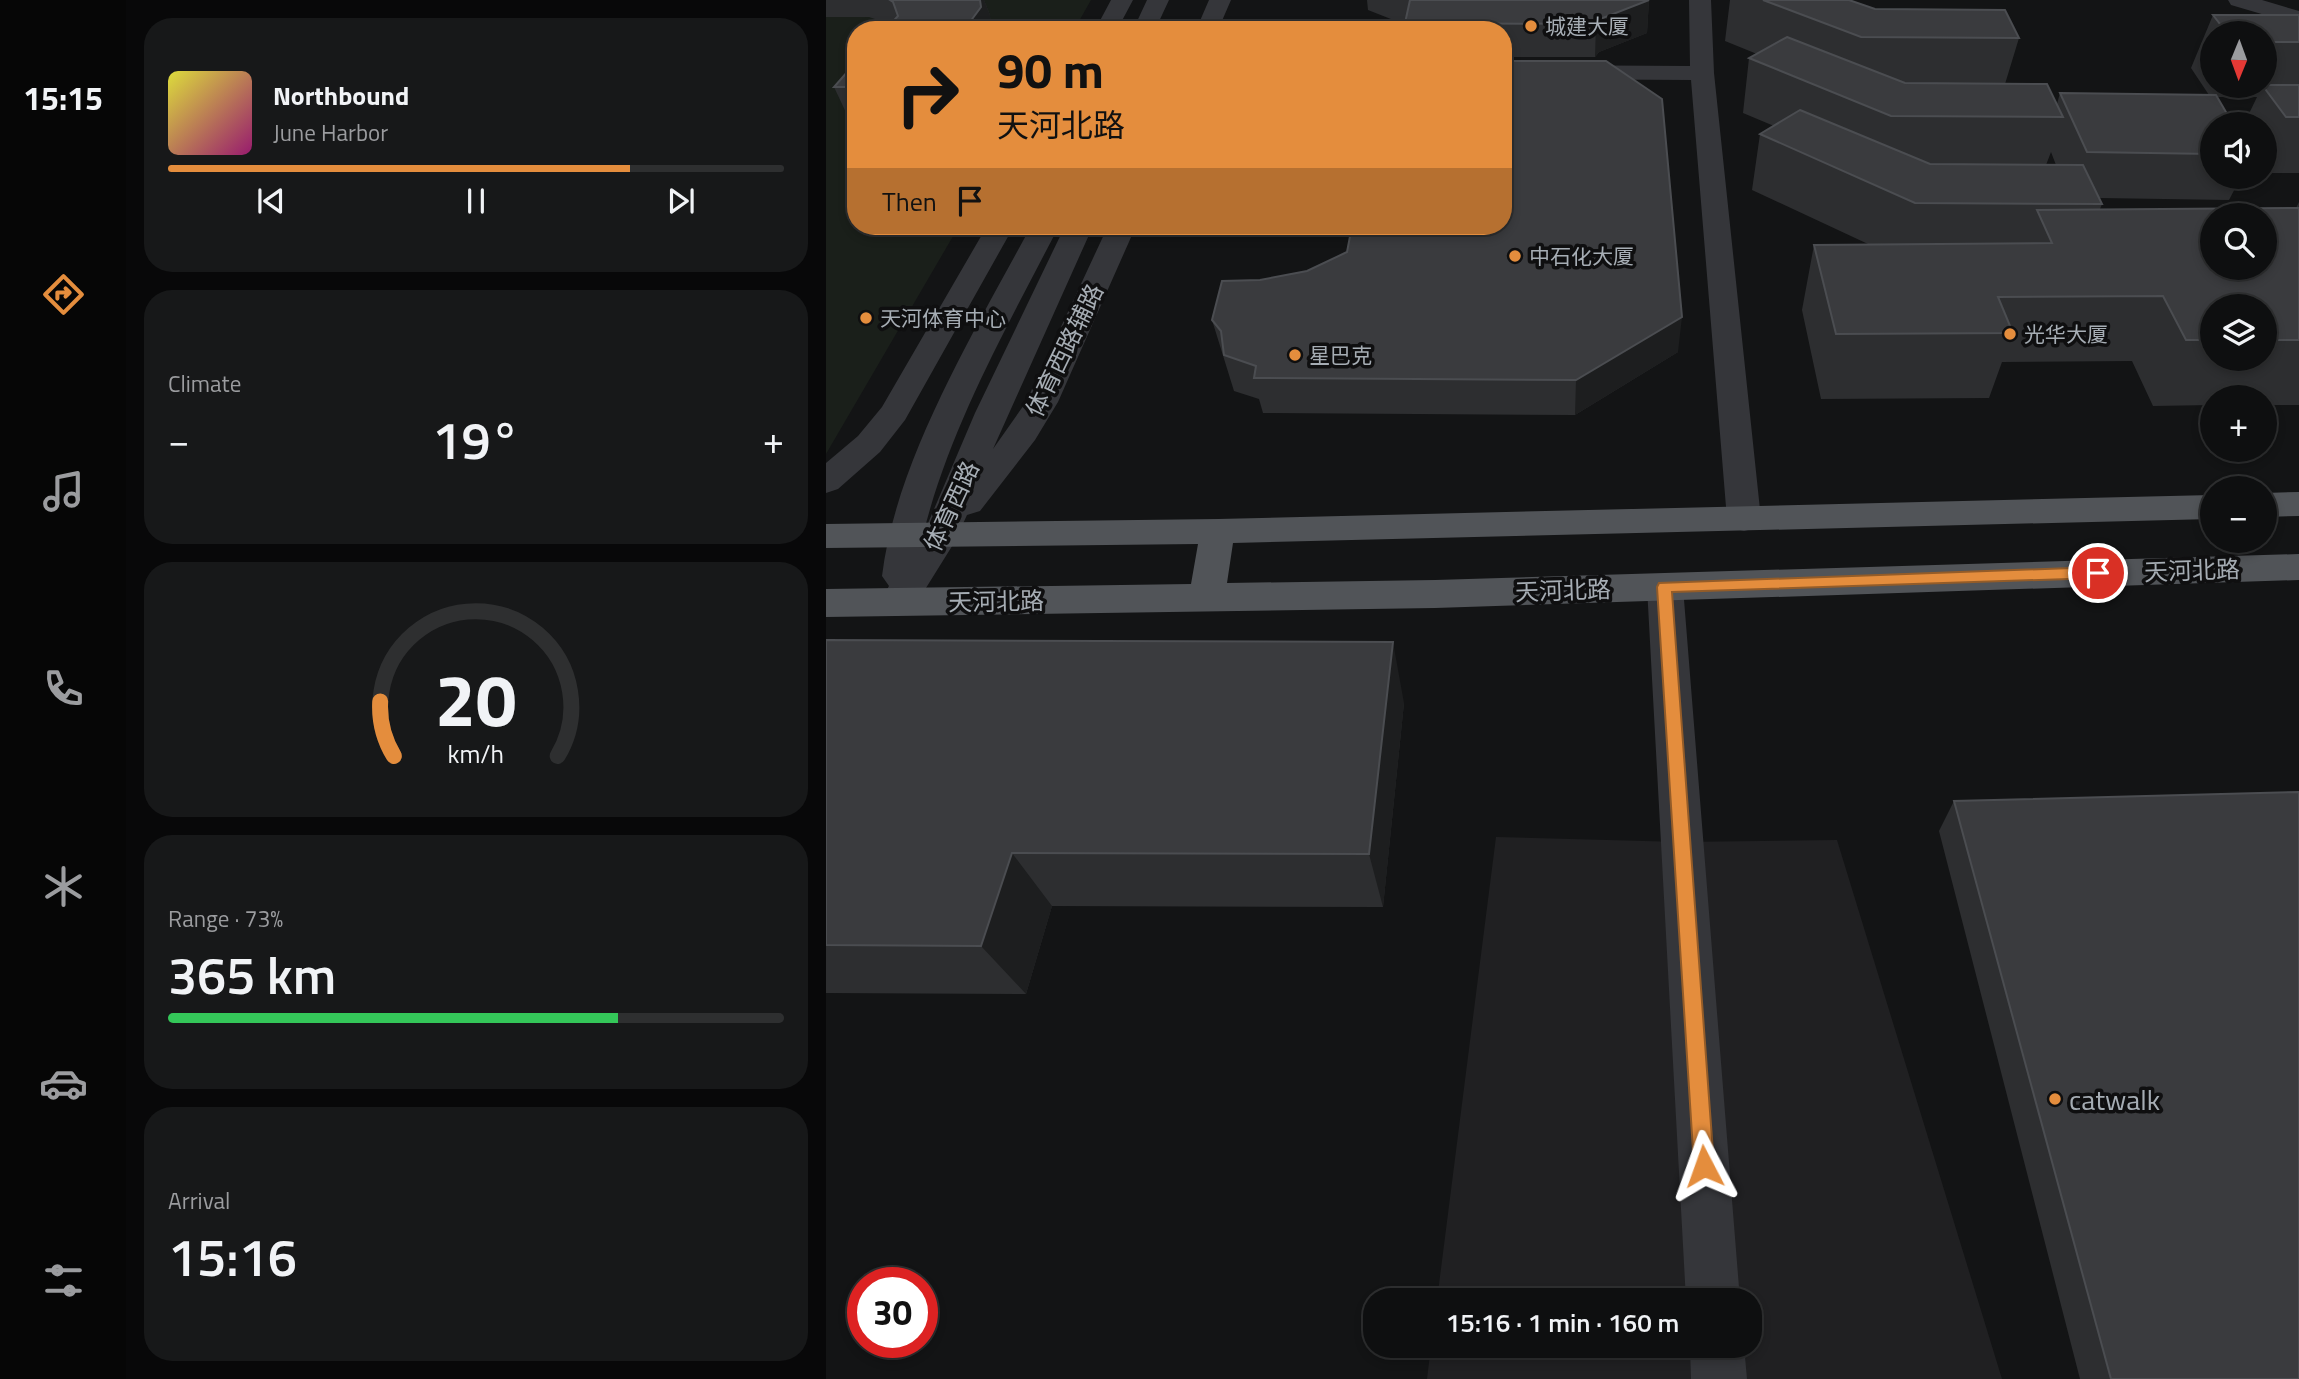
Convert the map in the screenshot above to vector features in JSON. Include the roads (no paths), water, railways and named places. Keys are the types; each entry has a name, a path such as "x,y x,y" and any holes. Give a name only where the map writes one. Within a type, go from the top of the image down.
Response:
{"main road":[{"path":"2277,505 2299,505"},
{"path":"826,536 1218,531 2200,507"},
{"path":"1206,598 1218,531"},
{"name":"天河北路","path":"826,603 1206,598 1665,587 2299,567"}],"street":[{"path":"1111,21 1122,0"},
{"path":"1148,21 1158,0"},
{"path":"1212,21 1220,0"},
{"path":"1700,0 1702,74 1744,519"},
{"path":"2239,0 2299,18"},
{"path":"1512,72 1702,74"},
{"path":"826,481 869,444 894,413 995,235"},
{"name":"体育西路","path":"898,602 905,535 922,479 964,386 1040,235"},
{"name":"体育西路","path":"898,602 942,534 991,413 1075,235"},
{"name":"体育西路辅路","path":"942,534 1017,441 1042,402 1118,235"},
{"path":"1665,587 1712,1288"},
{"path":"1718,1358 1719,1379"}],"place":[{"name":"城建大厦","path":"1531,26"},
{"name":"中石化大厦","path":"1515,256"},
{"name":"天河体育中心","path":"866,318"},
{"name":"光华大厦","path":"2010,334"},
{"name":"星巴克","path":"1295,355"},
{"name":"catwalk","path":"2055,1099"}]}
